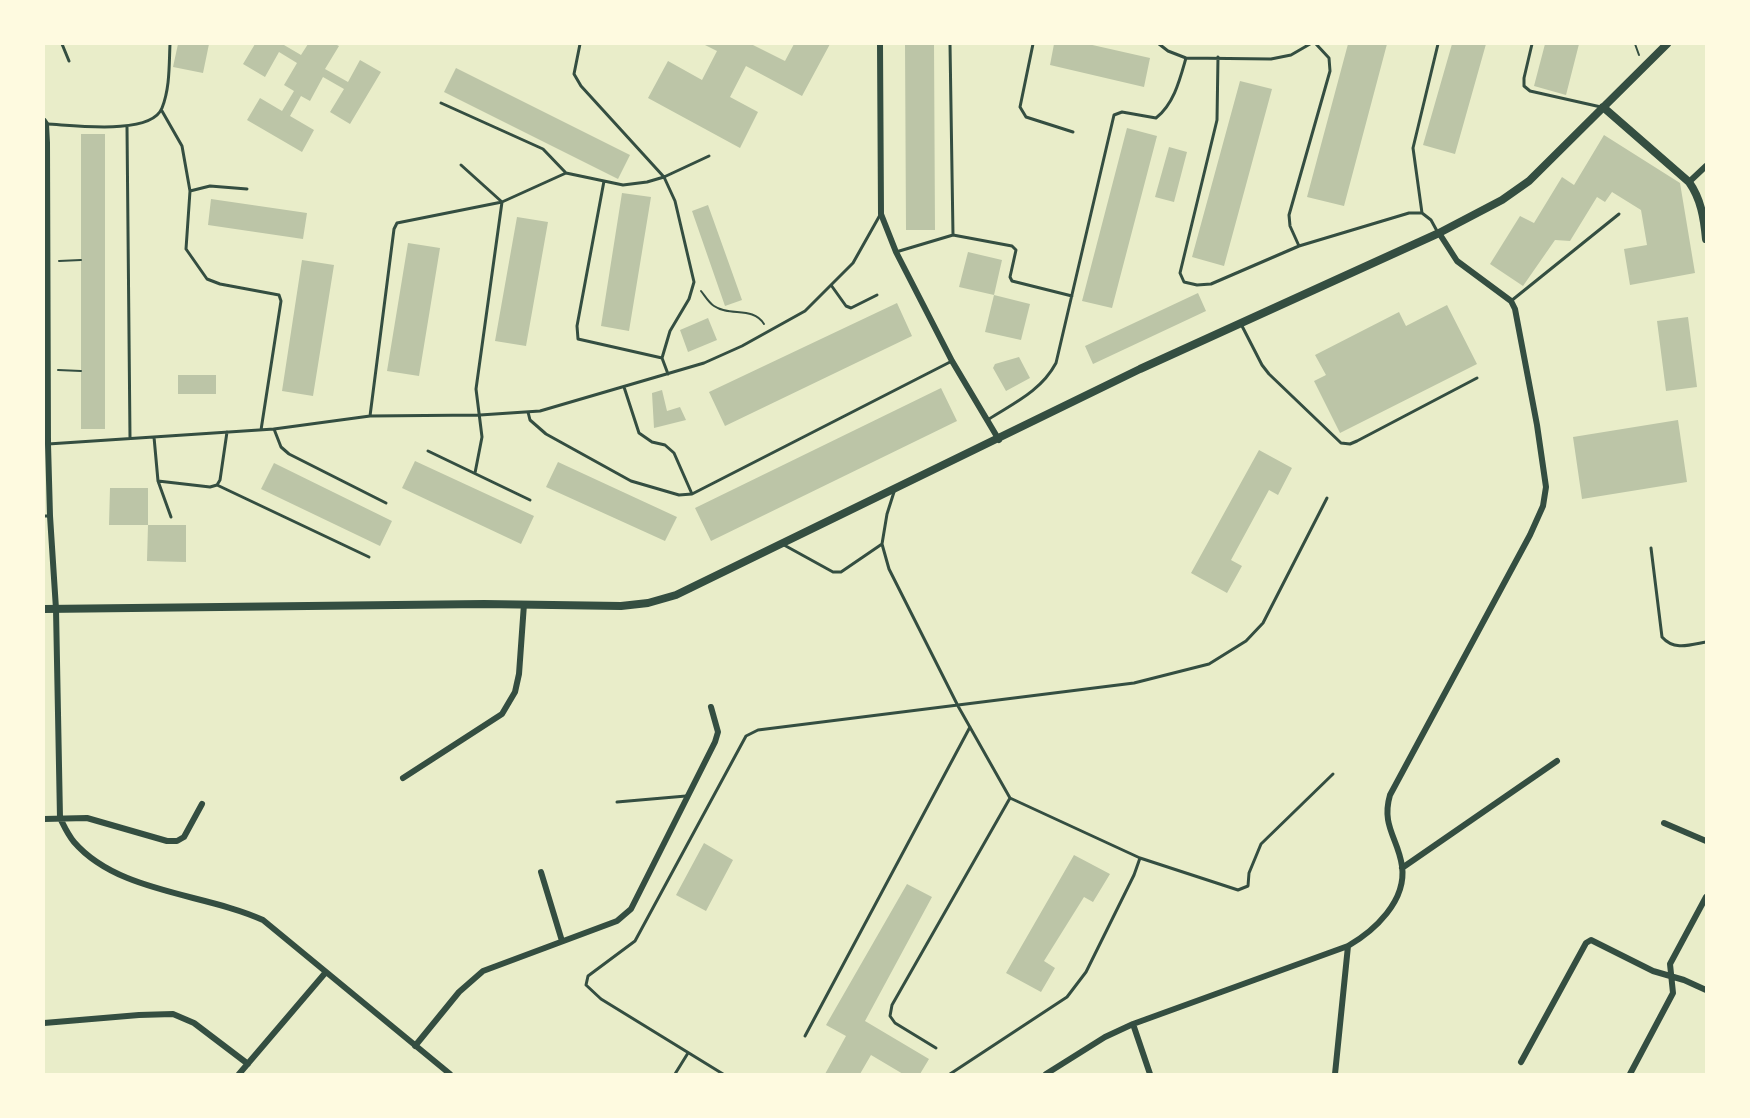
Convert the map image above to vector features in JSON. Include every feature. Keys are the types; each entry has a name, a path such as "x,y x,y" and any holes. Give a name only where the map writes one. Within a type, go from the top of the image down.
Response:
{"street":[{"path":"880,44 881,214 896,252 952,361 999,440"},
{"path":"44,609 525,604 621,606 648,603 676,595 999,440 1140,369 1438,233 1502,200 1529,182 1666,44"},
{"path":"1603,107 1689,182 1700,203 1707,239"},
{"path":"45,122 47,516 56,609 60,818 74,842 91,858 116,874 241,910 263,920 450,1074"},
{"path":"1689,182 1707,166"},
{"path":"1046,1074 1105,1037 1133,1024 1348,946 1373,929 1385,916 1397,894 1402,868 1386,809 1390,795 1530,535 1543,506 1546,487 1518,320 1511,301 1457,261 1438,233"},
{"path":"403,778 502,714 515,692 519,674 525,604"},
{"path":"415,1046 459,992 483,971 617,921 631,909 715,742 718,732 711,707"},
{"path":"1402,868 1557,761"},
{"path":"44,819 87,818 177,842 184,837 202,804"},
{"path":"1664,823 1707,841"},
{"path":"541,872 562,942"},
{"path":"1630,1074 1673,993 1670,968 1672,960 1707,897"},
{"path":"1521,1062 1586,943 1591,940 1653,971 1707,990"},
{"path":"1335,1074 1348,946"},
{"path":"239,1074 326,972"},
{"path":"44,1023 173,1014 194,1023 248,1064"},
{"path":"1133,1024 1150,1074"}],"lane":[{"path":"62,44 69,62"},
{"path":"45,122 127,127 150,121 162,111 168,85 170,44"},
{"path":"580,44 574,74 581,86 664,177 675,201 694,282 689,299 670,331 662,358 668,374"},
{"path":"950,44 953,235"},
{"path":"1033,44 1020,107 1026,117 1073,132"},
{"path":"1159,44 1168,51 1186,58 1271,59 1291,55 1310,44"},
{"path":"1299,246 1290,226 1289,215 1330,71 1329,58 1316,44"},
{"path":"1438,44 1413,148 1422,213 1431,220 1438,233"},
{"path":"1532,44 1524,86 1530,91 1603,107"},
{"path":"1218,57 1217,120 1180,273 1185,282 1197,285 1211,284 1299,246 1396,216 1422,213"},
{"path":"987,420 1040,386 1056,363 1114,115 1122,112 1156,118 1164,112 1176,89 1186,58"},
{"path":"441,103 543,149 566,173 623,185 664,177 709,156"},
{"path":"162,111 182,146 190,190 186,249 207,279 219,284 279,295 281,301 261,430"},
{"path":"127,127 130,438"},
{"path":"461,165 502,202"},
{"path":"369,416 394,229 397,223 502,202 566,173"},
{"path":"604,181 577,326 578,339 662,358"},
{"path":"190,190 210,186 247,189"},
{"path":"475,473 483,437 476,389 502,202"},
{"path":"48,444 273,429 369,416 480,415 540,411 668,374 723,355 805,311 853,263 881,214"},
{"path":"1511,301 1619,214"},
{"path":"896,252 953,235 1012,246 1016,250 1010,278 1012,281 1072,296"},
{"path":"831,285 846,306 851,308 877,296"},
{"path":"1242,324 1269,374 1341,443 1350,444 1357,441 1477,378"},
{"path":"528,412 530,420 546,434 631,481 678,495 692,494 952,361"},
{"path":"624,387 639,433 652,442 665,445 674,453 692,494"},
{"path":"273,429 281,447 289,454 386,503"},
{"path":"217,485 220,480 226,432"},
{"path":"154,437 158,481 171,517"},
{"path":"428,451 530,500"},
{"path":"158,481 210,487 217,485 369,556"},
{"path":"894,490 882,544 889,569 958,706 1010,798 1140,858 1238,890 1248,886 1249,873 1261,844 1333,774"},
{"path":"723,1074 601,999 586,985 588,976 635,941 746,736 758,730 1134,683 1209,664 1246,641 1263,623 1327,498"},
{"path":"782,544 833,572 841,572 882,544"},
{"path":"1652,548 1662,637 1668,643 1677,646 1707,642"},
{"path":"805,1036 970,727"},
{"path":"617,802 688,796"},
{"path":"936,1048 895,1023 890,1016 892,1005 1010,798"},
{"path":"950,1074 1066,997 1086,972 1134,875 1140,858"},
{"path":"675,1074 688,1053"}],"path":[{"path":"1635,44 1641,57"},
{"path":"59,261 81,260"},
{"path":"694,282 714,306 726,312 749,313 761,318 769,331"},
{"path":"58,370 81,371"}],"building":[{"path":"178,44 209,44 203,73 173,67"},
{"path":"255,44 285,44 301,55 308,44 335,44 339,46 325,69 348,82 360,60 381,72 350,124 330,112 344,89 323,77 310,101 301,96 290,116 314,130 302,152 247,120 260,98 282,111 294,91 284,85 297,63 279,52 265,77 243,64"},
{"path":"703,44 751,44 785,61 794,44 830,44 802,96 746,66 730,97 758,112 740,148 648,98 668,61 702,80 717,51"},
{"path":"905,44 934,44 935,230 906,230"},
{"path":"1054,44 1088,44 1150,58 1144,87 1050,65"},
{"path":"1348,44 1387,44 1344,206 1307,197"},
{"path":"1452,44 1486,44 1455,154 1423,145"},
{"path":"1545,44 1579,44 1566,95 1534,86"},
{"path":"456,68 630,155 618,179 444,92"},
{"path":"1240,81 1272,89 1224,266 1192,257"},
{"path":"1127,128 1157,136 1112,308 1082,301"},
{"path":"81,134 105,134 105,429 81,429"},
{"path":"1604,135 1680,183 1695,273 1630,285 1624,249 1647,245 1641,210 1612,192 1605,202 1597,197 1570,241 1555,240 1523,286 1490,264 1520,216 1534,223 1562,177 1574,185"},
{"path":"1169,147 1187,152 1174,202 1155,197"},
{"path":"622,193 651,197 629,331 601,326"},
{"path":"211,199 307,213 303,239 208,225"},
{"path":"708,205 742,300 725,306 692,211"},
{"path":"517,217 548,222 526,346 495,341"},
{"path":"408,243 440,248 419,376 387,371"},
{"path":"968,252 1002,260 994,295 959,287"},
{"path":"302,260 334,265 313,396 282,391"},
{"path":"1198,293 1206,311 1093,364 1085,346"},
{"path":"994,295 1030,304 1021,340 985,332"},
{"path":"897,303 912,336 725,426 709,392"},
{"path":"1447,305 1477,364 1340,433 1314,381 1326,375 1315,355 1399,312 1406,326"},
{"path":"1688,317 1697,387 1666,391 1657,321"},
{"path":"708,318 717,340 688,352 680,330"},
{"path":"1019,357 1030,378 1006,391 993,368 995,364"},
{"path":"178,375 216,375 216,394 178,394"},
{"path":"941,388 957,421 711,541 695,508"},
{"path":"662,390 667,411 680,407 686,420 654,428 652,393"},
{"path":"1678,420 1687,482 1582,499 1573,437"},
{"path":"1259,450 1292,468 1278,495 1269,490 1231,560 1242,566 1227,593 1191,573"},
{"path":"415,461 534,516 521,544 402,488"},
{"path":"558,462 677,517 665,541 546,487"},
{"path":"274,463 392,521 380,546 261,489"},
{"path":"110,488 148,488 148,525 109,525"},
{"path":"148,525 186,525 186,562 147,561"},
{"path":"704,843 733,860 706,911 676,895"},
{"path":"1074,855 1110,874 1093,902 1084,897 1044,961 1055,968 1041,992 1006,973"},
{"path":"907,884 932,897 865,1021 929,1059 920,1074 903,1074 871,1055 860,1074 825,1074 846,1036 826,1025"}]}
